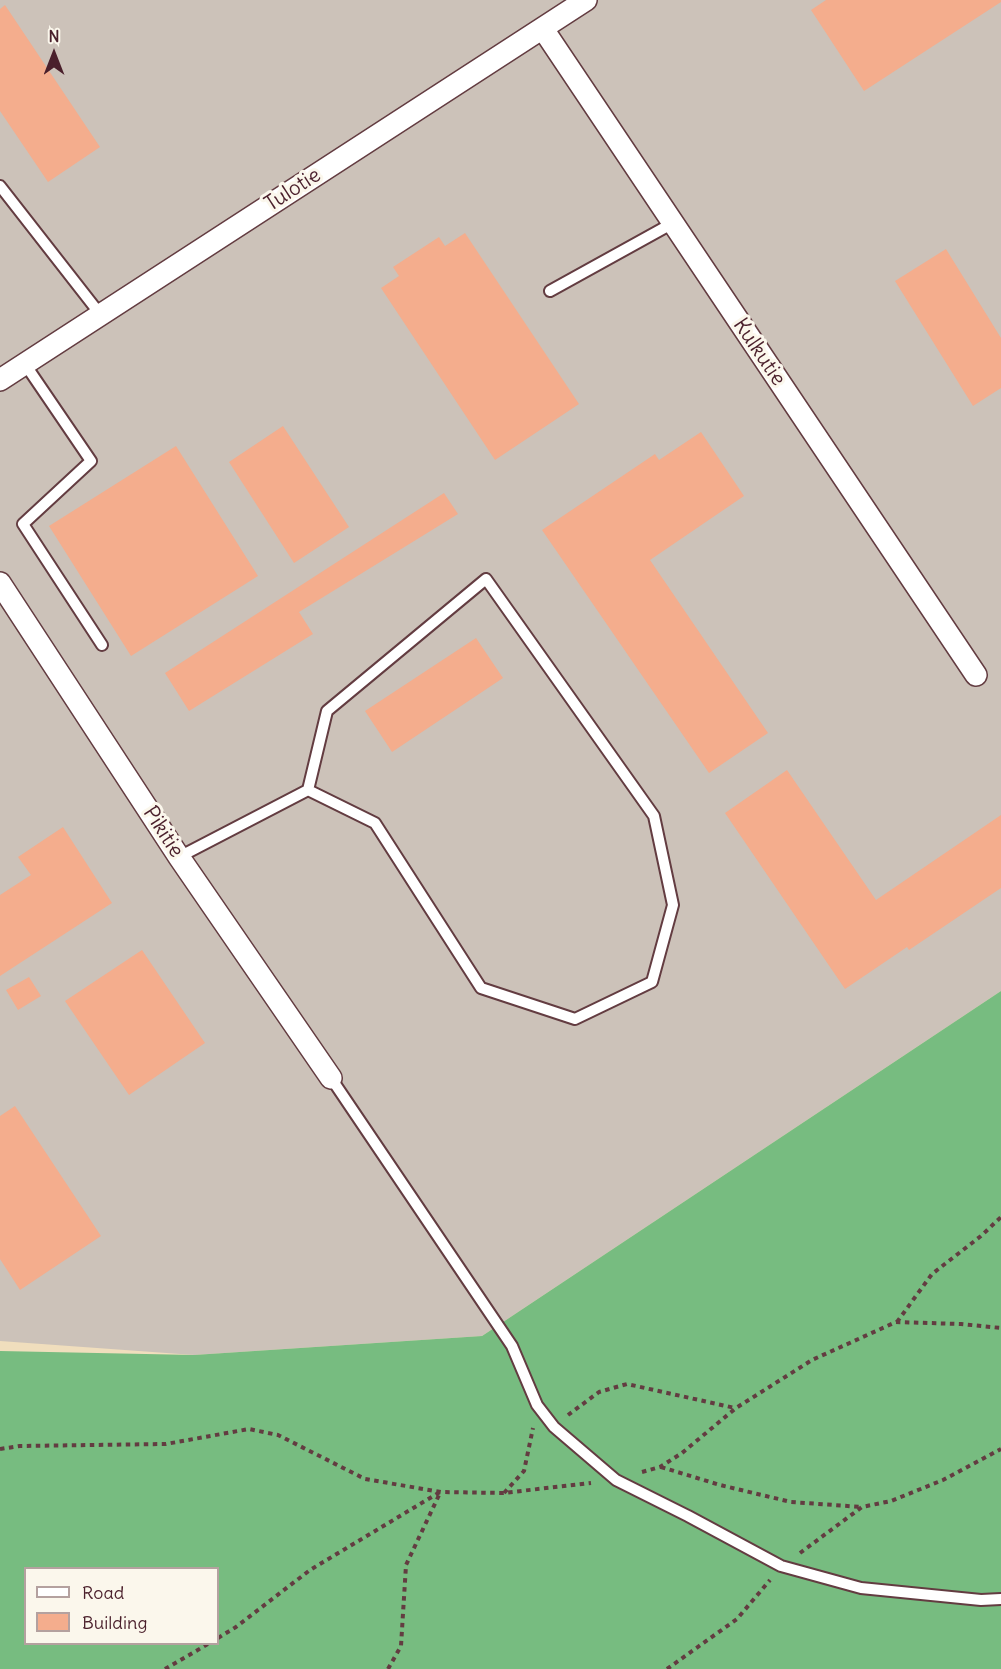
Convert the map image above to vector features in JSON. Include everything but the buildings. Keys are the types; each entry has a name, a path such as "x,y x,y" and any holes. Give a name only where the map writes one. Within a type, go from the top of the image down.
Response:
{"street":[{"name":"Tulotie","path":"0,380 586,0"},
{"name":"Kulkutie","path":"543,29 976,675"},
{"name":"Pikitie","path":"0,583 179,857 331,1078"}],"lane":[{"path":"0,186 100,314"},
{"path":"550,291 673,223"},
{"path":"25,364 91,461 23,524 102,645"},
{"path":"179,857 308,790 327,711 486,579 654,816 673,905 652,982 575,1020 481,988 375,823 308,790"},
{"path":"331,1078 512,1346 537,1405 554,1427 616,1480 781,1566 861,1588 981,1600 1001,1599"}],"path":[{"path":"897,1322 932,1274 1001,1217"},
{"path":"0,1449 20,1446 166,1444 249,1429 278,1435 364,1479 441,1492 504,1493 616,1480 660,1467 682,1453 736,1408 812,1360 897,1322 1001,1328"},
{"path":"554,1427 599,1392 627,1384 736,1408"},
{"path":"504,1493 524,1471 537,1405"},
{"path":"660,1467 720,1485 791,1502 862,1507 891,1501 932,1484 1001,1449"},
{"path":"219,1637 310,1570 441,1492"},
{"path":"388,1669 402,1646 406,1565 441,1492"},
{"path":"667,1669 737,1619 781,1566 862,1507"},
{"path":"165,1669 206,1645"}],"shaded area":[{"path":"0,0 1001,0 1001,991 482,1336 194,1355 0,1341"}],"green space":[{"path":"1001,991 1001,1669 0,1669 0,1351 194,1355 482,1336"}]}
